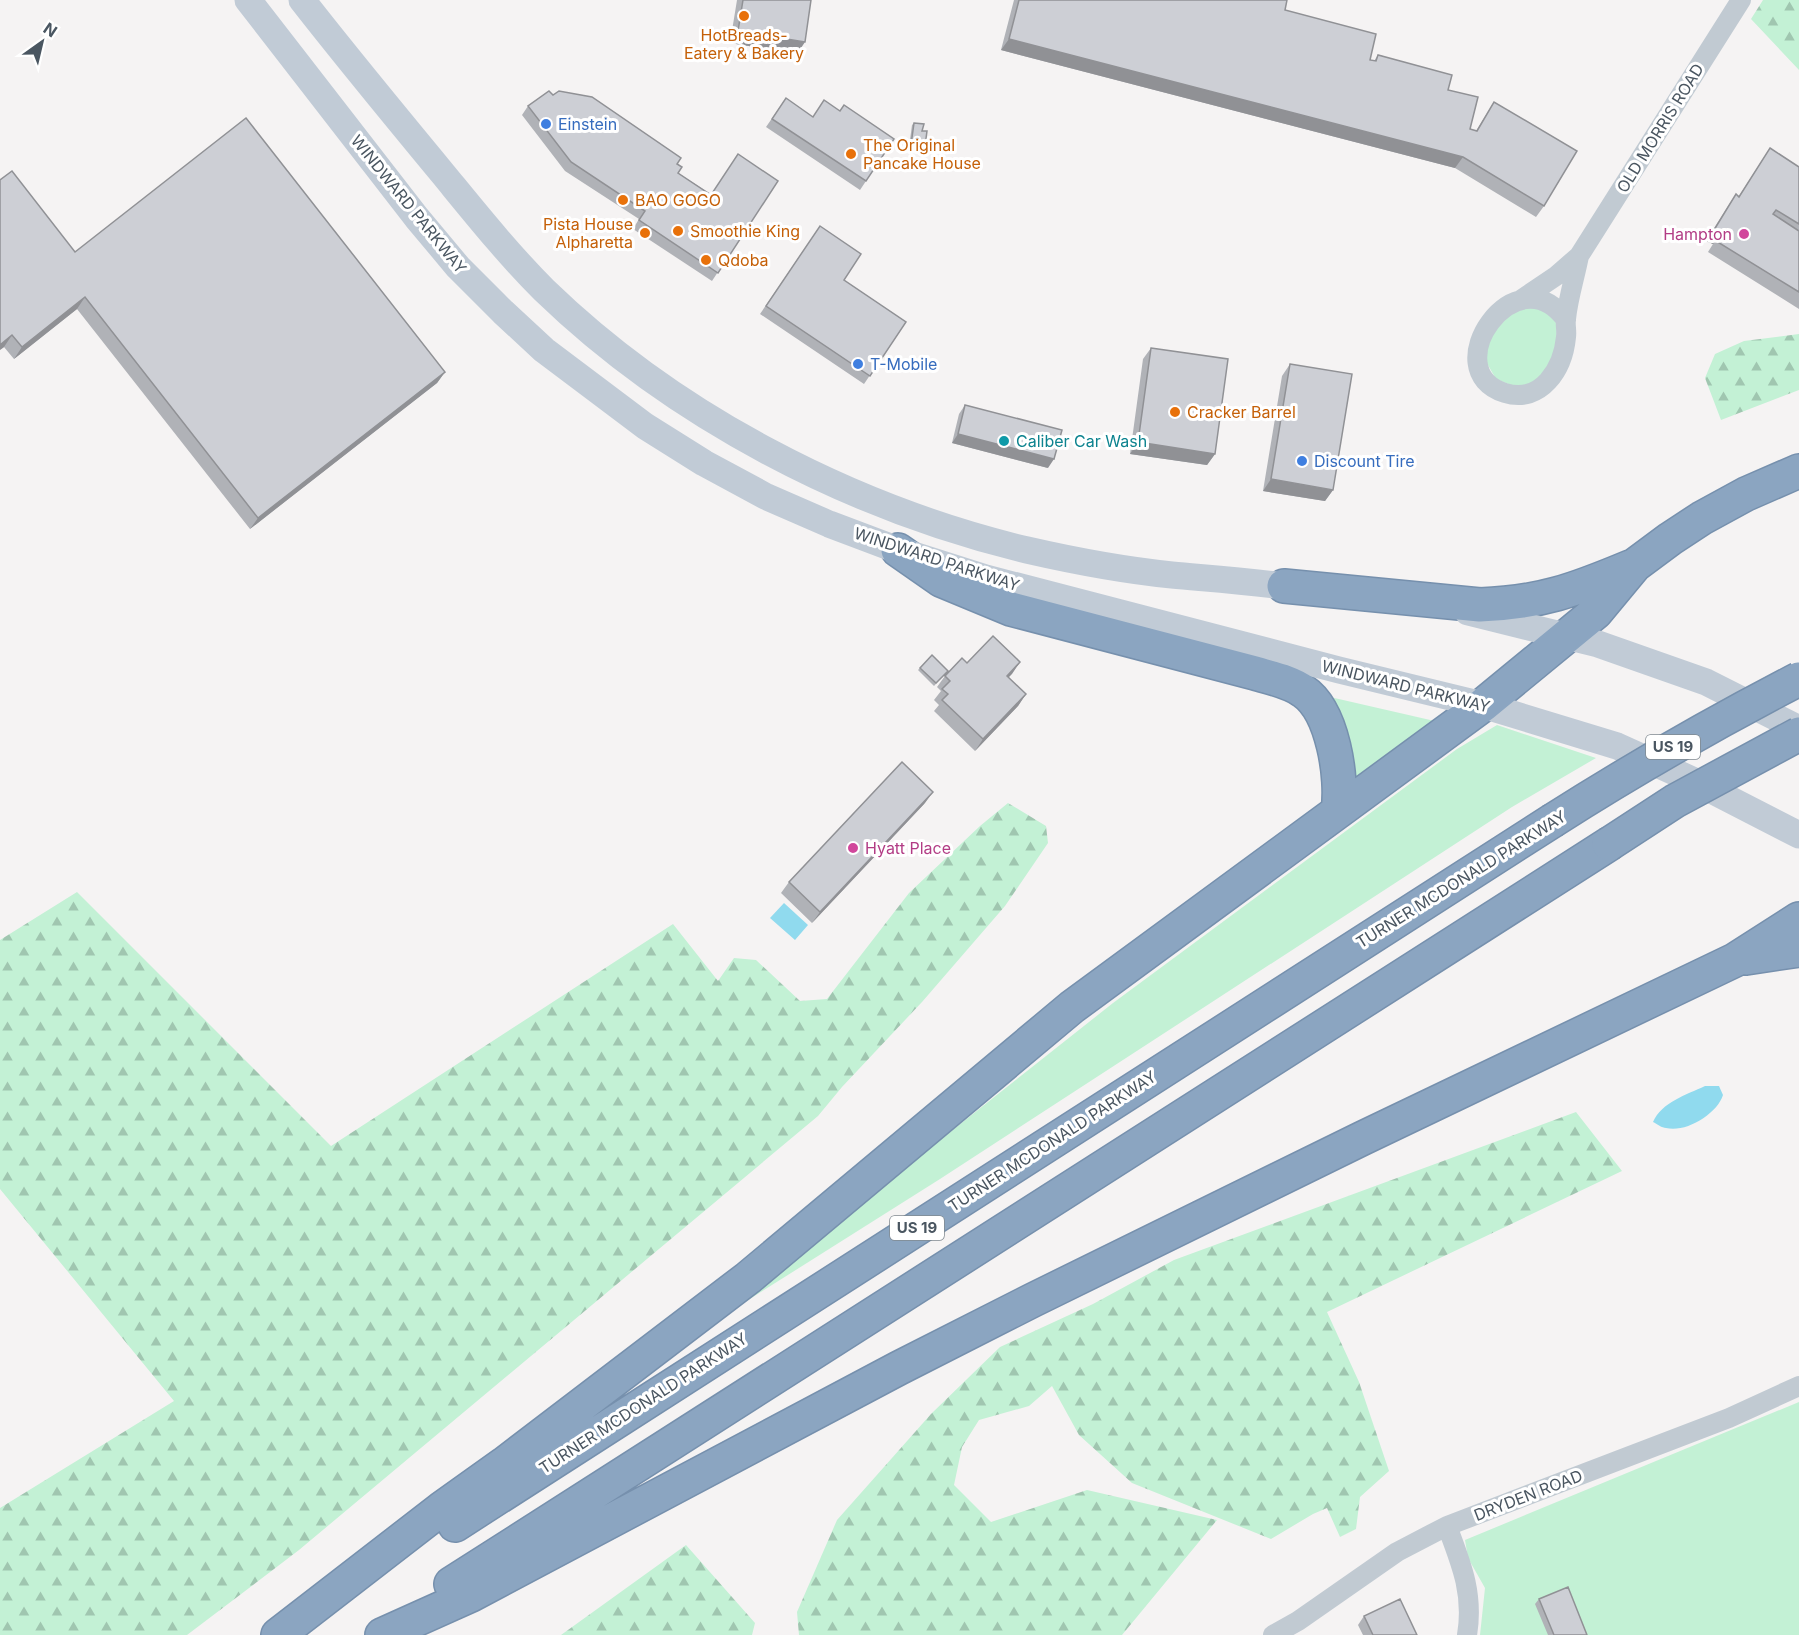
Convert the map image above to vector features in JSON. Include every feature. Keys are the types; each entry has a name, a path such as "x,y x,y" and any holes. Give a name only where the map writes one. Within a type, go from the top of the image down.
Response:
{"highway":[{"path":"278,1635 748,1278 1072,1007 1203,913 1483,705 1596,612 1635,565 1702,518 1746,494 1799,471"},
{"path":"898,550 941,580 1011,609 1255,673 1289,683 1305,692 1324,720 1334,749 1341,795 1338,811"},
{"path":"1284,586 1480,605 1510,604 1558,595 1635,565"},
{"name":"TURNER MCDONALD PARKWAY","path":"283,1635 1620,778 1799,679"},
{"name":"US 19","path":"371,1635 1608,843 1675,801 1799,734"},
{"path":"382,1635 471,1596 889,1373 1033,1300 1796,930"}],"main road":[{"name":"WINDWARD PARKWAY","path":"248,0 417,218 451,259 503,312 544,350 645,426 704,463 765,496 829,524 898,550 998,581 1483,705 1617,746 1690,779 1799,835"},
{"name":"WINDWARD PARKWAY","path":"302,0 382,102 506,250 585,327 641,372 709,419 780,457 879,503 1025,549 1096,564 1284,586 1479,614 1569,636 1706,682 1799,729"},
{"path":"829,524 845,487"}],"street":[{"name":"OLD MORRIS ROAD","path":"1579,256 1566,320 1566,336 1560,362 1554,375 1544,387 1532,393 1518,395 1505,393 1492,387 1484,379 1479,368 1477,351 1480,337 1499,313 1556,276 1579,256 1741,0"},
{"path":"1522,299 1544,300 1558,310 1566,320"},
{"name":"DRYDEN ROAD","path":"1274,1635 1298,1622 1397,1552 1447,1526 1728,1418 1799,1386"},
{"path":"1447,1526 1466,1577 1470,1622 1467,1635"}],"green space":[{"path":"1763,0 1799,0 1799,70 1751,19"},
{"path":"1535,305 1555,318 1556,345 1547,367 1537,382 1516,387 1496,379 1485,360 1488,337 1510,314"},
{"path":"1799,334 1799,390 1721,420 1705,378 1715,354 1744,341"},
{"path":"1330,697 1439,722 1354,786"},
{"path":"1497,725 1596,758 1512,807 940,1179 734,1309 734,1303 1113,1003 1457,749"},
{"path":"1008,803 1046,826 1048,843 1005,906 922,1002 842,1087 818,1116 299,1550 187,1635 0,1635 0,1508 174,1401 0,1189 0,940 77,892 331,1146 673,924 718,981 734,958 756,960 800,1001 827,999 909,893 980,826"},
{"path":"1576,1112 1622,1171 1327,1312 1359,1382 1389,1471 1360,1497 1356,1529 1340,1537 1327,1508 1271,1539 1132,1483 1079,1435 1052,1386 1029,1406 979,1420 962,1447 954,1485 991,1522 1087,1490 1217,1520 1122,1635 799,1635 797,1612 837,1520 931,1414 1000,1347 1093,1304 1174,1260"},
{"path":"1799,1402 1799,1635 1480,1635 1485,1588 1468,1558 1465,1540"},
{"path":"686,1545 755,1623 752,1635 561,1635"}],"water":[{"path":"784,903 808,925 795,940 770,918"},
{"path":"1705,1086 1719,1086 1723,1095 1708,1115 1682,1128 1663,1127 1653,1122 1668,1104"}],"building":[{"path":"743,0 811,0 805,42 738,31"},
{"path":"1019,0 1287,0 1285,10 1376,34 1370,60 1376,61 1378,55 1452,75 1448,90 1478,97 1470,129 1477,131 1494,102 1577,151 1544,206 1463,157 1009,39"},
{"path":"549,91 553,95 559,91 592,97 681,158 677,164 682,167 678,173 711,195 738,154 778,181 718,273 639,220 645,211 571,162 528,106"},
{"path":"786,98 813,117 824,100 840,111 844,105 894,139 866,181 772,119"},
{"path":"246,118 445,372 258,518 85,297 22,347 12,335 0,345 0,180 12,171 75,252"},
{"path":"914,123 924,124 922,131 927,131 925,146 911,145"},
{"name":"Hampton","path":"1770,148 1799,167 1799,224 1776,210 1773,214 1799,231 1799,292 1716,241 1721,233 1714,230 1736,194 1739,197"},
{"path":"820,226 861,254 844,280 906,322 870,376 766,306"},
{"name":"Cracker Barrel","path":"1151,348 1228,359 1215,454 1138,442"},
{"path":"1290,364 1352,374 1333,490 1271,479"},
{"name":"Caliber Car Wash","path":"965,405 1062,430 1054,459 958,434"},
{"path":"993,636 1020,662 1007,676 1026,694 983,739 942,700 948,694 942,689 950,681 945,676 962,658 967,663"},
{"path":"932,655 948,671 936,683 920,668"},
{"name":"Hyatt Place","path":"902,762 933,792 820,912 789,882"},
{"path":"1568,1587 1587,1635 1554,1635 1539,1599"},
{"path":"1400,1599 1417,1635 1373,1635 1364,1616"}],"place":[{"name":"HotBreads- Eatery & Bakery","path":"744,16"},
{"name":"Einstein","path":"546,124"},
{"name":"The Original Pancake House","path":"851,154"},
{"name":"BAO GOGO","path":"623,200"},
{"name":"Smoothie King","path":"678,231"},
{"name":"Pista House Alpharetta","path":"645,233"},
{"name":"Hampton","path":"1744,234"},
{"name":"Qdoba","path":"706,260"},
{"name":"T-Mobile","path":"858,364"},
{"name":"Cracker Barrel","path":"1175,412"},
{"name":"Caliber Car Wash","path":"1004,441"},
{"name":"Discount Tire","path":"1302,461"},
{"name":"Hyatt Place","path":"853,848"}]}
